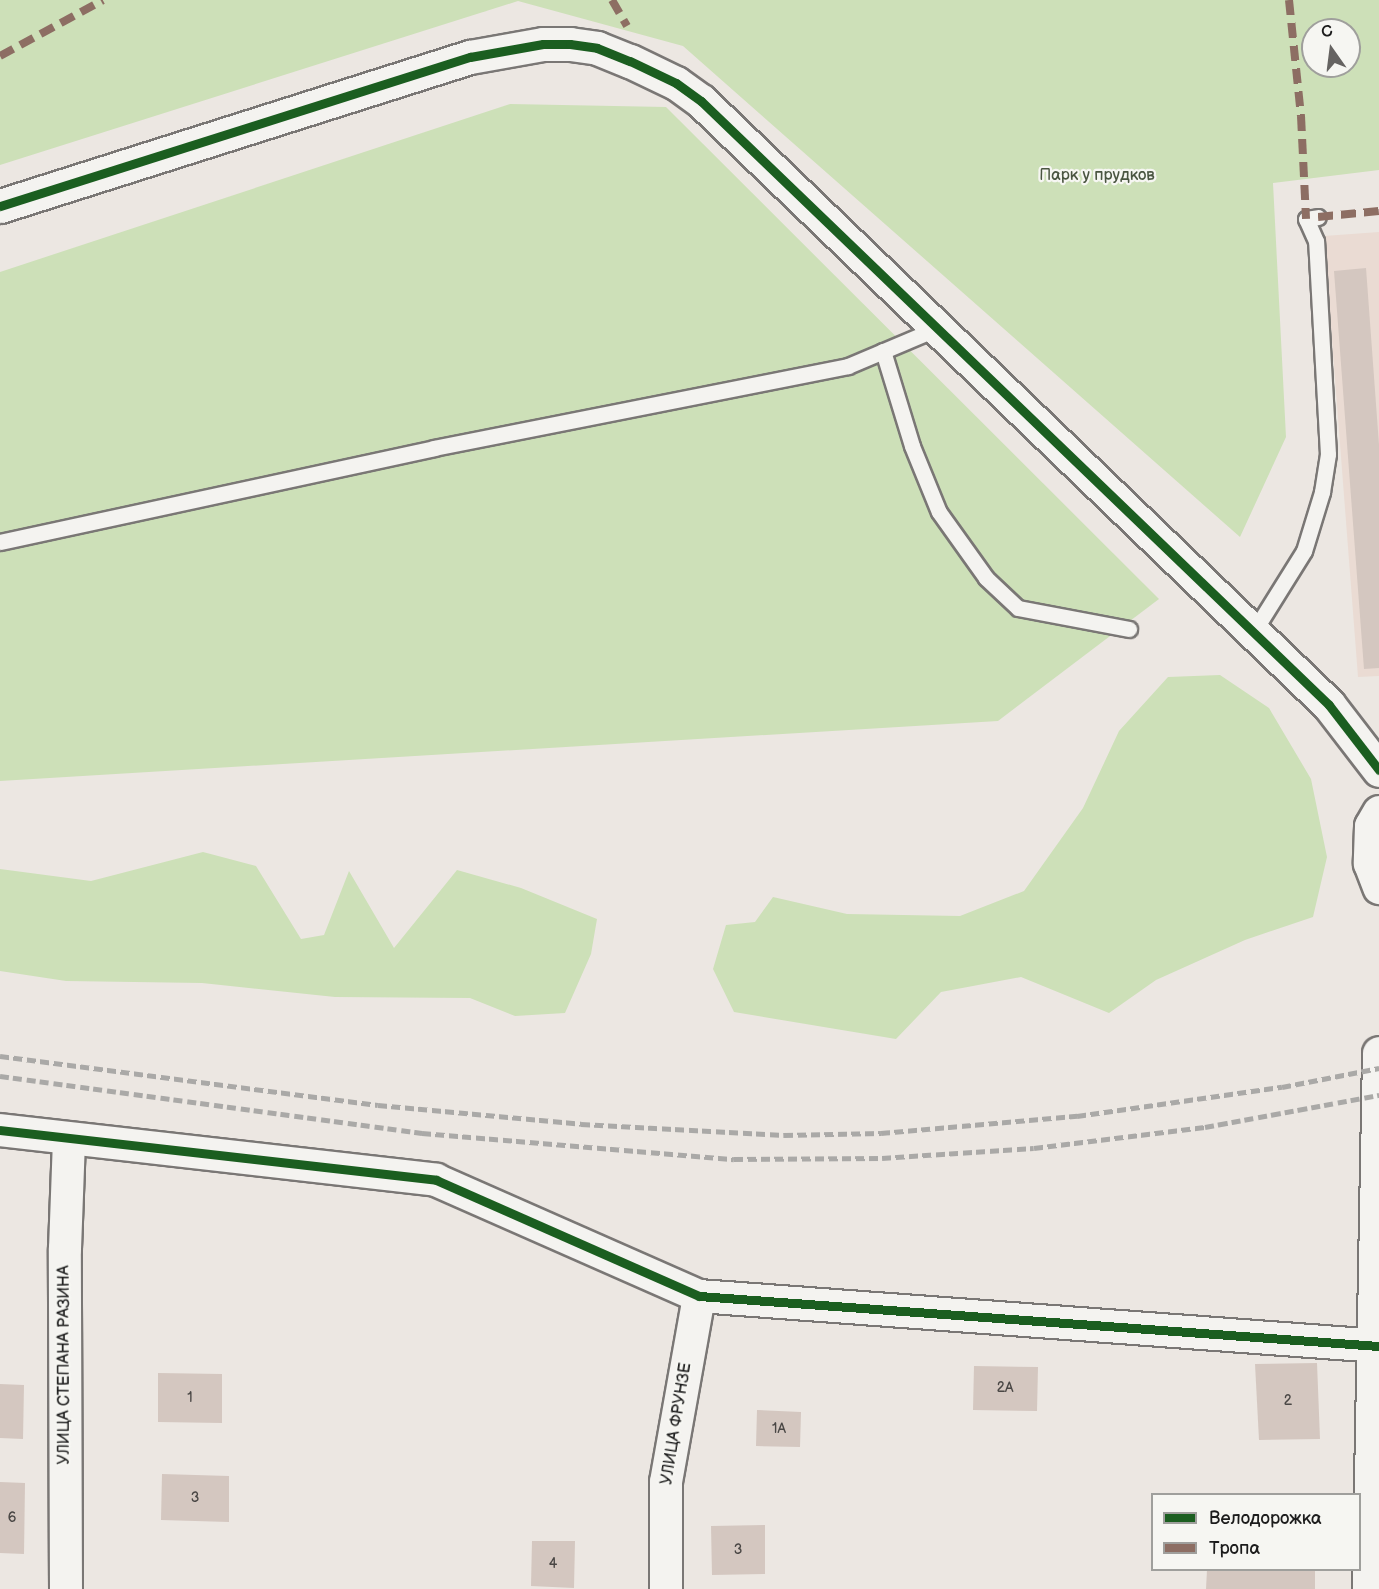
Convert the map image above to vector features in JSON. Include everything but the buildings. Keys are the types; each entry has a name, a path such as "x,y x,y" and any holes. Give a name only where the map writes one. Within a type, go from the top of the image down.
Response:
{"street":[{"path":"0,207 470,57 543,44 570,44 597,48 630,61 676,83 701,101 1254,631 1329,705 1379,769"},
{"path":"1379,812 1371,826 1370,862 1379,886"},
{"path":"1369,1589 1376,1346 1379,1053"},
{"path":"0,1130 69,1141 436,1180 699,1296 1376,1346"},
{"name":"УЛИЦА СТЕПАНА РАЗИНА","path":"66,1589 65,1249 69,1141"},
{"name":"УЛИЦА ФРУНЗЕ","path":"666,1589 666,1482 699,1296"}],"lane":[{"path":"1254,631 1304,550 1322,492 1328,454 1316,241 1306,219 1318,217"},
{"path":"0,542 445,446 848,366 938,328"},
{"path":"884,351 912,446 939,512 986,578 1018,608 1129,629"}],"shaded area":[{"path":"1379,232 1379,676 1358,677 1324,236"}],"green space":[{"name":"Парк у прудков","path":"0,0 1379,0 1379,170 1273,183 1286,437 1240,537 683,46 518,1 0,165"},
{"path":"510,104 666,107 1159,599 998,721 0,781 0,272"},
{"path":"1220,675 1269,708 1311,779 1327,857 1313,917 1245,940 1156,980 1109,1013 1021,977 941,992 896,1039 734,1012 713,969 726,925 755,922 773,897 847,914 960,916 1024,891 1083,808 1119,731 1168,677"},
{"path":"203,852 256,866 301,939 324,935 349,871 394,948 457,870 521,888 597,919 591,954 565,1013 515,1016 470,998 335,997 202,983 66,981 0,971 0,869 91,881"}],"railway":[{"path":"0,1056 378,1105 581,1124 784,1135 881,1133 1077,1116 1282,1087 1379,1068"},
{"path":"0,1076 422,1133 734,1159 882,1158 1034,1148 1205,1127 1379,1095"}],"marked path":[{"path":"0,56 103,0"},
{"path":"612,0 627,26"},
{"path":"1289,0 1301,116 1306,219"},
{"path":"1318,217 1379,211"}],"cycle path":[{"path":"0,206 470,57 543,44 570,44 597,48 630,61 676,83 701,101 1329,705 1379,770"},
{"path":"0,1130 436,1180 699,1296 1379,1346"}]}
